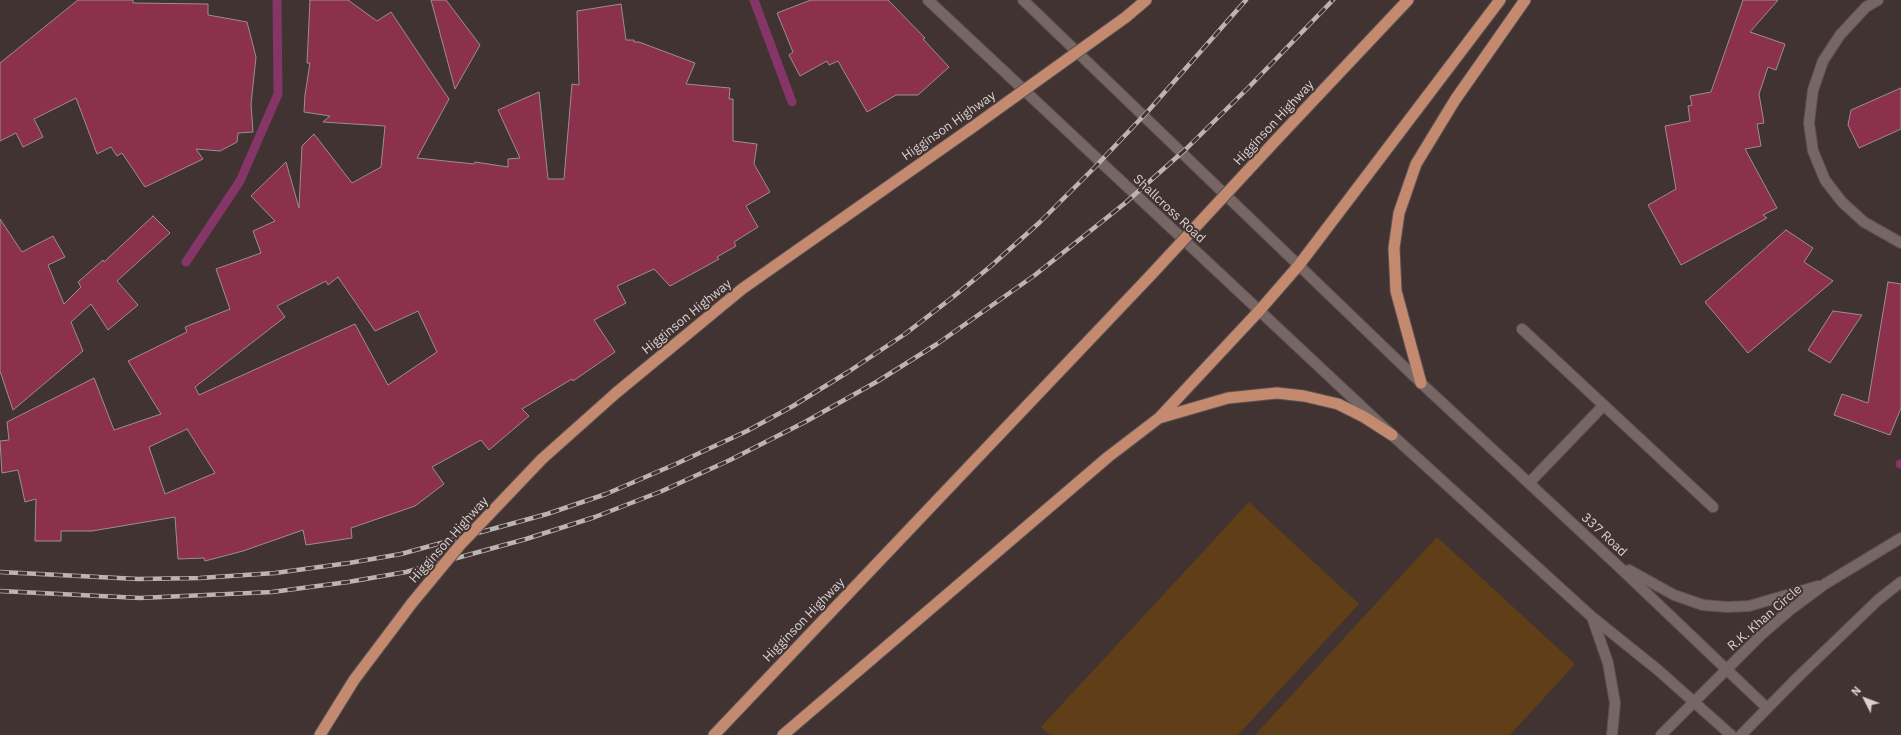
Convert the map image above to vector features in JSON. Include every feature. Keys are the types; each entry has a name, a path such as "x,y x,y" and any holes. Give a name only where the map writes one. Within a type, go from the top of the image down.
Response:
{"highway":[{"name":"Higginson Highway","path":"320,735 354,680 412,603 460,545 542,460 616,393 742,290 970,129 1126,17 1146,0"},
{"name":"Higginson Highway","path":"714,735 1150,276 1408,0"},
{"path":"783,735 1108,456 1160,418 1259,311 1298,265 1500,0"},
{"path":"1421,383 1396,291 1394,248 1400,213 1416,164 1455,100 1525,0"},
{"path":"1160,418 1228,398 1277,393 1304,396 1338,404 1364,417 1392,435"}],"street":[{"name":"Shallcross Road","path":"928,0 1392,435"},
{"path":"1023,0 1421,383"},
{"path":"1878,0 1866,7 1840,35 1823,61 1813,90 1809,123 1813,151 1825,180 1842,202 1864,222 1901,242"},
{"path":"1522,329 1714,507"},
{"name":"337 Road","path":"1421,383 1616,564 1767,708"},
{"path":"1529,483 1604,405"},
{"path":"1392,435 1592,617 1694,701 1731,735"},
{"name":"R.K. Khan Circle","path":"1661,735 1694,701 1784,615 1825,584 1901,538"},
{"path":"1616,564 1674,595 1703,604 1728,607 1749,606 1825,584"},
{"path":"1741,735 1878,600 1901,582"},
{"path":"1592,617 1609,670 1614,703 1612,735"}],"shaded area":[{"path":"1249,502 1359,604 1238,735 1050,735 1041,727"},
{"path":"1437,537 1575,664 1510,735 1255,735"}],"building":[{"path":"78,0 133,0 133,3 208,4 208,15 247,22 256,57 251,104 253,132 238,133 237,142 220,151 196,149 203,159 145,187 122,153 117,156 111,147 97,154 76,98 34,119 43,137 23,147 16,133 0,141 0,63"},
{"path":"310,0 348,0 377,21 391,12 449,99 417,158 474,164 475,162 508,167 508,159 520,158 498,110 539,92 548,179 564,179 572,84 579,85 577,11 621,4 626,40 634,40 634,42 639,42 695,63 686,84 730,88 729,99 733,99 733,141 757,144 754,164 770,192 746,206 758,227 734,242 736,246 717,257 719,259 670,286 654,269 617,286 626,303 594,320 615,352 573,381 572,379 522,409 529,416 489,450 481,440 432,467 444,484 415,506 351,528 352,538 306,545 303,530 243,551 205,561 204,558 178,559 175,517 92,531 61,531 61,541 35,541 36,499 25,502 18,470 2,473 0,441 9,440 7,422 94,378 114,430 161,414 128,361 187,332 185,327 230,309 216,269 261,253 253,231 275,221 251,196 286,162 299,208 302,146 314,134 352,183 381,167 385,126 323,122 330,116 304,112 310,63 307,63","holes":["338,277 375,331 418,311 437,352 388,385 355,324 199,395 195,387 285,317 277,306 326,281 328,285","187,429 215,473 165,494 149,447"]},
{"path":"431,0 446,0 480,45 455,89"},
{"path":"811,0 888,0 925,38 923,39 949,67 918,95 896,95 867,112 838,61 829,65 827,61 800,76 789,55 793,52 777,13"},
{"path":"1743,0 1778,0 1750,32 1785,44 1776,70 1768,67 1759,94 1764,123 1757,124 1761,146 1745,149 1777,208 1763,215 1767,218 1681,265 1648,205 1676,189 1665,126 1690,121 1688,106 1692,105 1690,96 1711,92"},
{"path":"1901,88 1901,129 1859,148 1848,125 1851,110"},
{"path":"153,216 170,233 117,281 138,305 108,330 91,304 71,322 83,351 13,410 0,371 0,219 22,252 53,236 65,257 48,265 64,304 81,287 78,282 103,260 104,262"},
{"path":"1786,230 1813,248 1804,262 1833,281 1748,353 1705,302"},
{"path":"1888,282 1901,284 1901,408 1890,435 1834,415 1842,394 1868,403"},
{"path":"1833,311 1862,315 1830,363 1808,350"}],"waterway":[{"path":"186,262 240,181 278,94 277,0"},
{"path":"754,0 792,102"}],"railway":[{"path":"0,572 138,579 200,578 275,573 349,563 401,554 547,514 606,494 678,463 747,431 793,406 905,334 953,297 991,266 1040,222 1095,167 1149,110 1246,0"},
{"path":"0,591 140,598 272,592 348,582 406,572 526,539 595,517 662,491 730,460 805,422 878,381 937,344 1035,275 1124,204 1186,149 1248,88 1333,0"}]}
